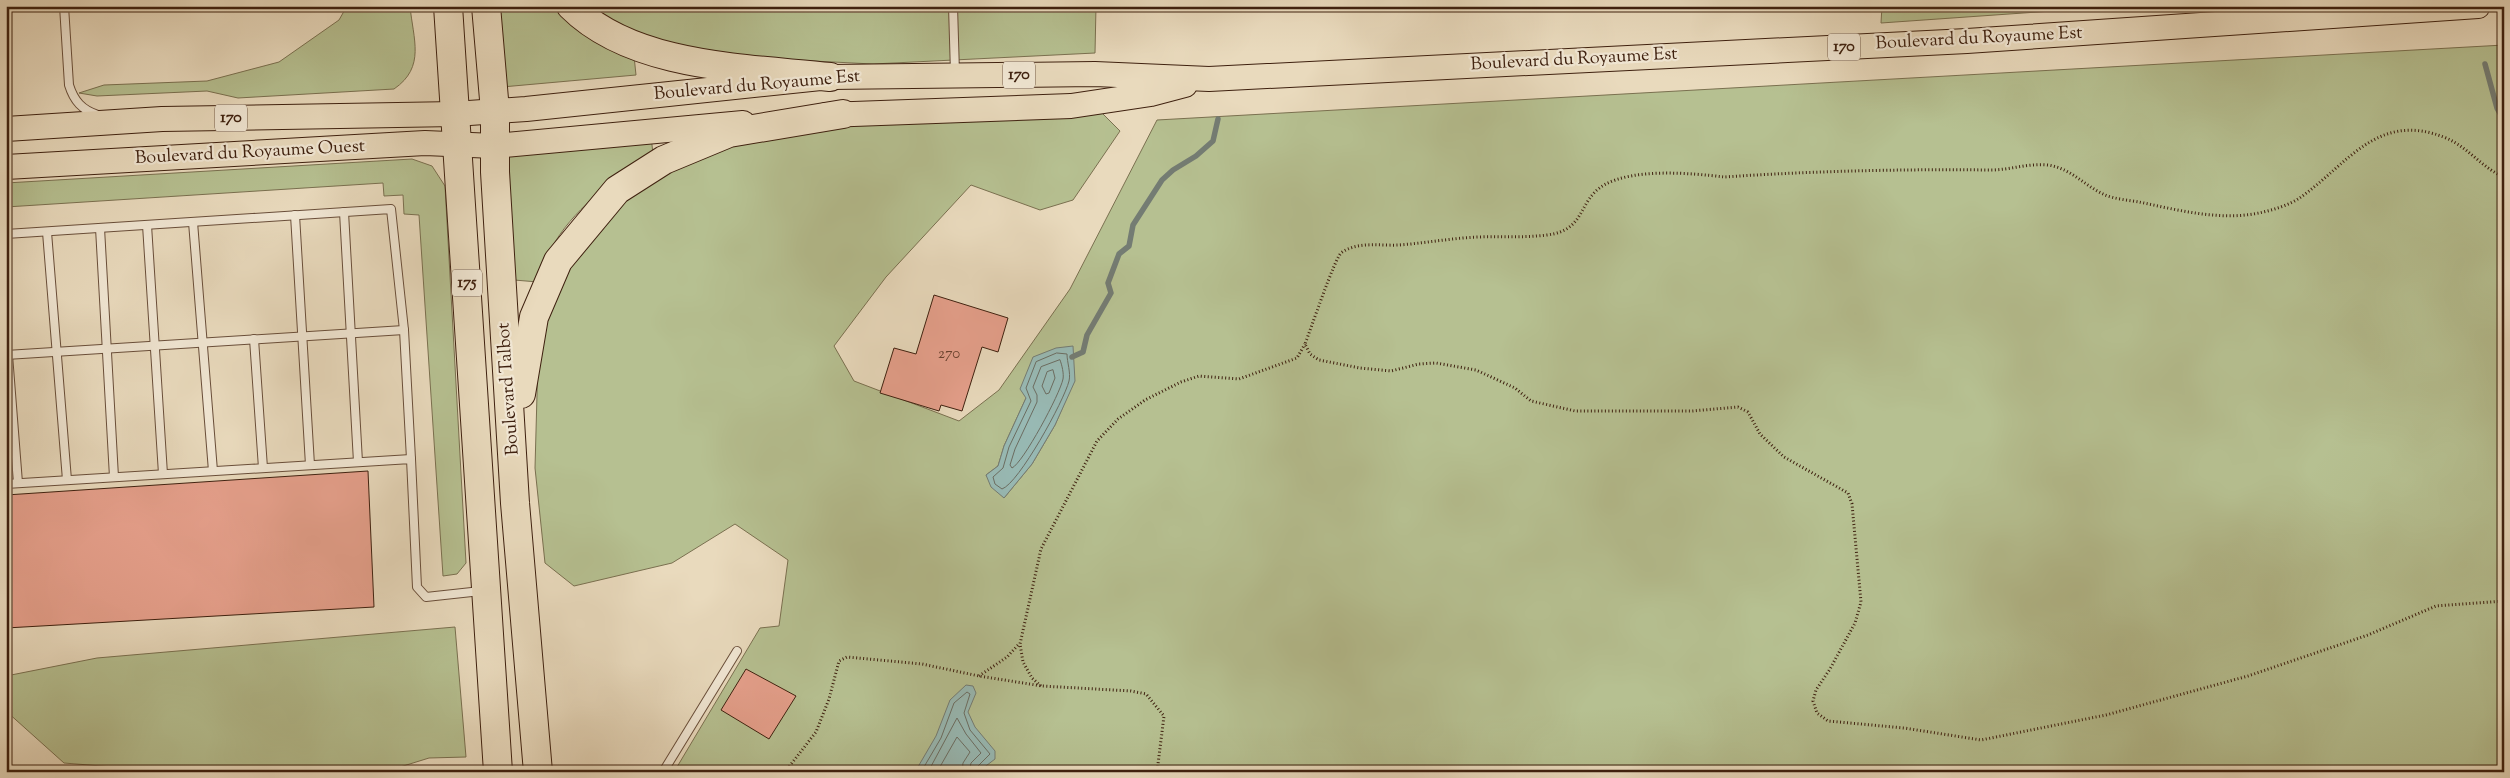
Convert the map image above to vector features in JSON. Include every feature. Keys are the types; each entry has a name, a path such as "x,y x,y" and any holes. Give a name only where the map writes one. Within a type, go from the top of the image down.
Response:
{"highway":[{"name":"Boulevard Talbot","path":"448,6 498,772"},
{"name":"Boulevard Talbot","path":"486,6 495,111 494,146 515,480 538,772"},
{"path":"571,6 612,35 657,53 717,65 830,76"},
{"path":"515,480 521,390 534,318 558,261 611,196 617,190 664,160 729,133 843,114"}],"main road":[{"name":"Boulevard du Royaume Est","path":"455,114 830,76 1095,74 1208,79 1967,41 2478,6"},
{"name":"Boulevard du Royaume Est","path":"494,146 843,114 1071,106 1151,94 1208,79"},
{"name":"Boulevard du Royaume Ouest","path":"6,129 162,119 455,114"},
{"name":"Boulevard du Royaume Ouest","path":"6,167 425,143 494,146"}],"lane":[{"path":"64,6 69,86 80,106 99,116 162,119"},
{"path":"954,6 956,75"},
{"path":"6,234 391,208 404,330 417,587 426,597 487,590"},
{"path":"344,212 358,462"},
{"path":"295,215 310,465"},
{"path":"193,222 213,471"},
{"path":"147,225 163,474"},
{"path":"100,228 114,477"},
{"path":"47,232 67,480"},
{"path":"18,483 7,355 404,330"},
{"path":"254,339 262,468"},
{"path":"6,484 411,459"},
{"path":"663,772 737,651"}],"path":[{"path":"1042,686 1032,678 1022,662 1020,644 1041,549 1097,441 1118,419 1145,400 1181,382 1199,376 1239,379 1297,358 1339,254 1353,246 1400,245 1478,237 1529,238 1561,233 1574,225 1591,197 1604,185 1625,178 1648,174 1724,177 1909,169 2004,170 2027,164 2050,165 2064,169 2104,195 2189,212 2237,216 2266,211 2300,197 2348,155 2367,142 2388,134 2408,131 2446,138 2460,146 2488,169 2504,177"},
{"path":"1304,344 1310,354 1319,360 1360,368 1391,371 1419,364 1436,363 1476,370 1515,388 1531,401 1575,411 1692,411 1738,407 1748,412 1760,434 1771,446 1784,457 1848,493 1852,504 1862,602 1855,623 1830,669 1816,690 1813,701 1817,713 1828,721 1904,728 1981,740 2106,715 2248,676 2368,635 2436,606 2504,601"},
{"path":"979,676 1007,657 1020,644"},
{"path":"785,772 816,732 830,700 838,661 847,657 922,664 979,676 1042,686 1146,694 1164,716 1157,772"},
{"path":"789,768 798,772"}],"green space":[{"path":"347,6 410,6 415,41 414,62 404,80 394,89 238,98 207,91 97,96 79,93 104,85 207,81 279,62 339,20"},
{"path":"497,6 558,6 634,56 636,75 502,87"},
{"path":"589,6 1096,6 1095,53 873,64 773,59 670,45 611,26"},
{"path":"1882,6 2123,6 1881,23"},
{"path":"2504,45 2504,772 674,772 760,628 779,626 788,560 735,524 672,563 574,586 545,563 535,468 538,358 553,298 574,252 645,182 720,149 804,131 887,122 1100,111 1120,131 1073,200 1040,210 971,185 886,277 834,346 854,381 959,421 999,390 1070,289 1157,120","holes":["1072,357 1074,381 1055,425 1032,464 1004,498 986,475 998,466 1004,446 1026,398"]},
{"path":"651,136 653,154 599,193 575,215 550,251 538,282 514,280 506,145"},
{"path":"412,159 432,166 445,186 466,563 457,574 443,576 419,215 404,214 403,195 384,196 383,183 6,207 6,183"},
{"path":"455,627 466,757 429,758 384,772 176,772 64,763 6,711 6,676 97,658"}],"water":[{"path":"1073,346 1075,381 1055,425 1032,464 1004,498 991,487 986,475 998,466 1004,446 1026,398 1020,389 1033,357 1056,348"},
{"path":"966,685 973,686 976,693 968,712 975,727 995,751 995,759 978,772 915,772 936,736 950,700"}],"building":[{"path":"934,295 1008,318 998,352 982,347 962,411 941,405 939,411 880,393 894,348 916,354"},
{"path":"368,471 374,607 6,628 6,495"},
{"path":"746,669 796,696 769,739 721,710"}],"waterway":[{"path":"2485,64 2497,108 2504,120"},
{"path":"1072,357 1083,352 1087,335 1111,293 1108,283 1119,254 1129,246 1133,225 1162,180 1173,170 1196,156 1213,141 1218,119"}]}
